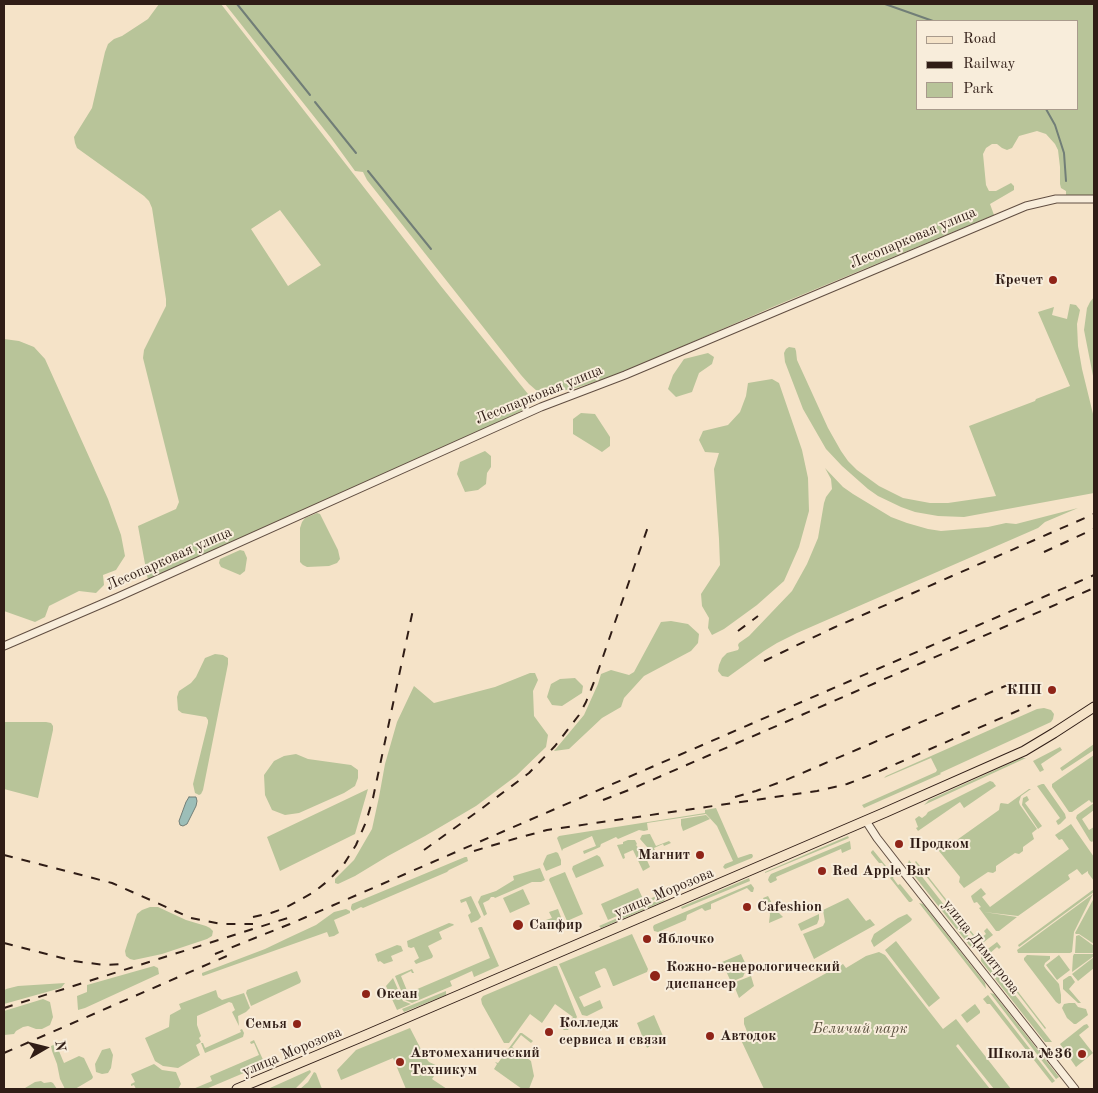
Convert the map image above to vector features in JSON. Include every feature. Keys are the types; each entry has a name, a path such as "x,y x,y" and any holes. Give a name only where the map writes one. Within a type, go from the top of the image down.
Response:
{"main road":[{"name":"улица Морозова","path":"237,1089 321,1055 866,821 1024,750 1094,707"}],"street":[{"name":"Лесопарковая улица","path":"4,646 118,597 541,407 625,375 1026,206 1056,199 1094,199"},
{"name":"улица Димитрова","path":"866,821 898,865 1075,1089"}],"green space":[{"path":"159,4 221,4 440,285 528,394 529,400 528,406 523,410 493,425 148,580 138,526 176,509 179,502 143,358 144,350 166,306 152,208 144,196 77,148 74,137 92,108 108,44 148,19","holes":["280,210 321,265 288,286 251,229"]},
{"path":"225,4 1094,4 1094,196 1066,196 1066,191 1061,188 1060,184 1058,150 1046,134 1037,131 1019,136 1012,148 1007,150 997,144 992,144 986,148 983,154 986,185 989,191 996,191 1011,183 1014,186 1014,190 990,204 994,215 775,306 642,364 576,388 546,394 537,391 529,384 367,180 363,172 355,171"},
{"path":"1094,297 1094,381 1084,330 1087,308"},
{"path":"1070,304 1076,305 1080,310 1077,324 1078,346 1094,418 1094,493 964,517 938,516 915,512 901,507 868,489 826,449 803,409 785,362 784,353 786,349 789,347 795,348 797,360 828,428 841,451 857,470 879,486 903,498 930,503 948,503 996,496 969,426 1070,386 1038,312 1054,307 1052,315 1067,319"},
{"path":"4,339 19,341 34,347 45,359 108,499 121,535 125,556 116,570 103,575 104,585 96,593 79,591 49,606 45,617 35,622 4,611"},
{"path":"708,353 714,357 712,364 699,373 692,392 676,397 668,389 673,375 684,359"},
{"path":"772,379 779,383 802,450 808,478 809,511 799,547 784,581 757,605 724,629 712,635 708,628 709,618 702,606 701,594 720,565 714,469 719,453 705,452 699,440 703,431 728,425 740,412 746,396 748,383"},
{"path":"581,413 595,414 610,437 610,446 602,452 573,434 573,419"},
{"path":"485,451 491,456 491,467 487,473 486,484 478,490 465,492 457,474 460,462"},
{"path":"825,468 843,487 891,517 928,529 941,531 988,527 1006,523 1016,524 1078,508 1045,522 1038,528 797,633 764,651 728,677 722,676 718,671 722,658 727,653 738,650 739,643 749,636 792,591 807,564 818,538 826,497 832,489 831,479"},
{"path":"317,513 320,514 338,550 340,559 337,563 329,566 307,567 300,562 300,528 305,518"},
{"path":"240,550 244,551 247,558 245,571 240,575 221,567 220,559"},
{"path":"671,621 688,624 699,634 698,643 691,651 644,676 624,698 621,707 602,718 569,749 554,751 584,715 601,674 611,670 629,675 634,672 661,622"},
{"path":"215,654 228,658 228,664 203,790 199,795 195,793 193,784 208,720 206,717 182,713 178,710 177,697 179,691 196,677 205,658"},
{"path":"530,673 535,673 538,680 533,691 534,716 548,735 546,747 516,776 476,806 355,876 338,884 335,883 335,879 354,860 372,829 385,764 397,722 414,686 434,703 495,687"},
{"path":"575,678 583,686 582,693 562,706 552,705 547,697 551,684 560,679"},
{"path":"1037,709 1051,710 1054,714 1051,722 864,808 862,805 937,770 931,758 884,778 886,776"},
{"path":"4,722 46,722 51,723 53,726 38,798 4,789"},
{"path":"1094,744 1094,750 1062,771 1060,768"},
{"path":"1060,747 1062,750 1041,764 1044,770 1040,772 1033,761"},
{"path":"296,754 308,759 351,765 358,770 355,786 344,793 299,813 285,815 272,810 265,795 264,775 274,761 284,756"},
{"path":"1094,755 1094,801 1092,803 1089,800 1072,812 1069,812 1052,787 1052,784"},
{"path":"1022,758 1026,758 924,805 929,800"},
{"path":"990,781 996,786 964,808 960,802 918,831 916,828 918,827 915,819 919,816 922,818 928,812"},
{"path":"1044,784 1065,814 1066,818 1058,825 1056,821 1060,818 1037,786"},
{"path":"368,789 355,834 280,871 267,837"},
{"path":"1031,789 1021,796 1019,802 1037,829 1032,833 1034,839 1023,847 1023,851 1019,854 1015,853 996,866 996,871 993,873 988,872 964,888 959,882 960,877 939,851 940,848 947,847 999,810 1001,803 1008,804"},
{"path":"1027,796 1029,800 1025,803 1042,826 1038,829 1022,805 1023,798"},
{"path":"1094,803 1094,810 1082,819 1089,830 1094,827 1094,840 1092,842 1076,818 1077,815"},
{"path":"716,808 738,858 752,854 752,858 725,869 723,867 725,864 733,861 717,826 706,814 647,823 648,830 639,830 618,839 616,837 584,854 583,851 596,846 592,836 562,851 557,838 559,836 705,813 705,810"},
{"path":"706,815 710,819 683,831 681,819"},
{"path":"1071,824 1094,857 1094,881 1088,871 1082,875 1077,869 1068,875 1070,879 1018,916 984,912 1017,917 999,931 996,931 979,908 981,907 977,902 974,903 971,896 981,888 986,894 982,897 990,907 1069,849 1062,839 1059,840 1055,835"},
{"path":"650,834 656,846 669,841 671,843 654,848 657,855 655,856 640,839 642,835"},
{"path":"848,836 849,838 765,873 765,872"},
{"path":"635,840 636,845 645,856 650,867 643,871 633,850 624,854 625,858 623,859 617,845 623,844 623,842"},
{"path":"850,841 851,849 842,853 841,849 776,877 777,880 771,883 768,880 771,874"},
{"path":"873,850 894,876 893,878 898,885 900,884 913,900 911,902 909,902 890,878 892,876 882,863 879,863 871,853"},
{"path":"556,852 561,860 561,865 546,871 543,864 547,855"},
{"path":"597,855 604,866 576,878 572,869 573,866"},
{"path":"467,857 468,861 447,872 363,908 361,907 353,911 351,909 352,904"},
{"path":"909,860 977,947 969,945 909,869"},
{"path":"916,861 978,940 986,934 984,931 987,928 993,935 980,945"},
{"path":"540,868 545,880 532,882 495,898 491,897 483,903 487,914 484,916 478,902 481,896 496,891 514,880 513,876"},
{"path":"565,872 583,914 567,921 549,880"},
{"path":"749,878 750,881 682,909 681,907"},
{"path":"751,884 754,888 753,892 747,888 711,904 711,909 705,911 702,908 687,915 686,920 658,932 654,931 654,925"},
{"path":"638,888 644,901 664,893 665,895 608,920 601,904"},
{"path":"523,889 530,904 510,913 503,898"},
{"path":"1094,889 1094,892 1019,947 1018,945"},
{"path":"1093,894 1074,932 1072,952 1018,953 1017,950"},
{"path":"471,896 481,917 471,923 468,915 471,913 466,901 461,903 460,900"},
{"path":"768,896 775,909 783,917 769,923 770,914 763,898"},
{"path":"666,897 664,901 601,928 599,926"},
{"path":"848,898 866,921 870,919 875,925 814,959 803,934 823,926 825,922 823,910"},
{"path":"1094,898 1094,944 1075,933"},
{"path":"919,903 923,904 985,983 986,989"},
{"path":"150,907 158,907 186,920 206,926 213,931 212,936 162,954 134,960 130,959 126,956 125,951 137,914"},
{"path":"346,909 350,913 334,920 339,933 334,936 329,937 327,932 202,975 202,973 265,949 316,925 334,912"},
{"path":"558,909 563,923 562,926 550,931 546,920 552,918 549,912"},
{"path":"819,914 817,924 801,931 798,924"},
{"path":"907,914 912,919 911,921 874,947 871,941 874,934"},
{"path":"449,923 454,925 439,932 442,939 428,946 433,956 432,958 416,964 414,961 419,958 414,947 408,947 407,941"},
{"path":"482,927 499,966 474,977 472,971 450,981 452,986 412,1003 405,1000 395,976 412,969 414,973 411,971 401,976 408,993 490,958 478,928"},
{"path":"632,934 648,969 647,972 613,986 606,969 595,972 601,987 579,997 584,1007 600,1000 603,1008 587,1016 582,1015 559,964"},
{"path":"1079,935 1094,946 1094,953 1075,953 1076,936"},
{"path":"896,941 940,998 929,1007 885,950"},
{"path":"997,942 1001,947 999,949 997,947 989,954 1045,1029 985,951"},
{"path":"397,945 401,946 403,951 391,956 393,961 384,964 380,961 378,962 375,954"},
{"name":"Беличий парк","path":"879,952 885,955 943,1029 956,1019 1011,1089 994,1089 958,1044 956,1046 990,1089 764,1089 741,1040 747,1037 748,1034 744,1018 843,964 846,968 866,956"},
{"path":"741,954 747,967 743,977 731,982 722,962"},
{"path":"983,954 1052,1042 1045,1042 981,961 981,955"},
{"path":"1074,954 1093,954 1094,956 1072,972"},
{"path":"1027,955 1050,956 1050,959 1044,966 1059,984 1061,1003 1056,1002 1024,960"},
{"path":"1059,955 1070,970 1057,980 1046,965"},
{"path":"1094,957 1094,968 1078,981 1072,974"},
{"path":"154,966 158,968 159,974 78,1010 77,996 87,992 87,985"},
{"path":"557,966 577,1017 568,1030 563,1030 573,1017 555,1004 542,1023 530,1014 509,1043 504,1043 481,999 483,996"},
{"path":"297,971 300,983 251,1006 246,993 247,990"},
{"path":"751,976 754,986 739,998 733,983"},
{"path":"1069,976 1075,982 1069,989 1081,1003 1078,1003 1063,989 1063,980"},
{"path":"393,978 403,1001 411,1004 397,1010 386,986"},
{"path":"65,983 61,988 4,1004 4,991 6,989 18,986"},
{"path":"216,990 218,997 222,1000 244,993 250,1008 238,1016 239,1026 232,1012 235,1010 232,1003 229,1002 197,1016 201,1042 196,1045 200,1055 178,1068 163,1066 155,1061 145,1038 169,1027 170,1015 181,1009 179,1004"},
{"path":"446,991 446,995 404,1012 402,1009"},
{"path":"990,993 994,994 1059,1077 1056,1079"},
{"path":"988,995 1055,1081 1052,1083 990,1004 987,1004 983,999"},
{"path":"43,999 50,1002 53,1017 50,1025 42,1029 28,1026 23,1027 14,1034 4,1035 4,1011"},
{"path":"1075,1003 1078,1007 1086,1009 1088,1015 1074,1024 1067,1018 1062,1008 1064,1004"},
{"path":"975,1004 980,1013 967,1023 961,1015"},
{"path":"654,1015 663,1036 647,1048 637,1023"},
{"path":"1087,1024 1089,1027 1079,1035 1093,1053 1076,1067 1060,1044"},
{"path":"410,1028 425,1057 429,1062 440,1067 432,1079 447,1089 406,1089 393,1058 341,1080 337,1070 356,1050"},
{"path":"242,1029 243,1037 205,1053 201,1043 203,1043 205,1048 241,1032 240,1030"},
{"path":"520,1033 533,1041 531,1043 521,1035 512,1047 531,1061 534,1076 529,1089 522,1089 494,1069 497,1064 495,1062 498,1063"},
{"path":"254,1040 265,1064 206,1089 193,1089 212,1081 210,1076 259,1055 254,1043 251,1044 250,1042"},
{"path":"56,1044 64,1063 79,1056 84,1058 93,1077 92,1079 75,1089 65,1089 60,1079 51,1046"},
{"path":"110,1048 113,1055 111,1068 108,1073 96,1072 95,1064 102,1050"},
{"path":"154,1064 162,1070 176,1072 181,1084 178,1089 136,1089 134,1085 131,1086 135,1082 131,1074"},
{"path":"310,1070 311,1072 295,1089 269,1089 270,1088"},
{"path":"314,1072 322,1089 300,1089 308,1082"},
{"path":"41,1081 53,1083 57,1089 25,1088"}],"water":[{"path":"189,797 196,797 196,806 187,824 183,826 180,825 179,821"}],"waterway":[{"path":"237,4 310,95"},
{"path":"885,4 930,20"},
{"path":"315,102 356,153"},
{"path":"1047,110 1055,125 1064,153 1066,181"},
{"path":"368,171 431,249"}],"railway":[{"path":"764,661 833,628 1094,514"},
{"path":"424,850 529,773 555,746 579,715 596,677 650,521"},
{"path":"1044,552 1094,529"},
{"path":"215,954 290,924 1094,575"},
{"path":"603,800 1094,588"},
{"path":"253,917 285,908 314,892 344,864 356,845 366,822 373,798 414,605"},
{"path":"738,631 758,616"},
{"path":"735,797 786,780 1017,681"},
{"path":"474,851 547,830 817,791 847,784 1031,705"},
{"path":"4,855 112,883 191,918 221,924 253,924"},
{"path":"4,1008 294,916"},
{"path":"4,943 74,961 105,965 126,964"},
{"path":"4,1053 229,955"}],"place":[{"name":"Кречет","path":"1053,280"},
{"name":"КПП","path":"1052,690"},
{"name":"Продком","path":"899,844"},
{"name":"Магнит","path":"700,855"},
{"name":"Red Apple Bar","path":"822,871"},
{"name":"Cafeshion","path":"747,907"},
{"name":"Сапфир","path":"518,925"},
{"name":"Яблочко","path":"647,939"},
{"name":"Кожно-венерологический диспансер","path":"655,976"},
{"name":"Океан","path":"366,994"},
{"name":"Семья","path":"297,1024"},
{"name":"Колледж сервиса и связи","path":"549,1032"},
{"name":"Автодок","path":"710,1036"},
{"name":"Школа №36","path":"1082,1054"},
{"name":"Автомеханический Техникум","path":"400,1062"}]}
